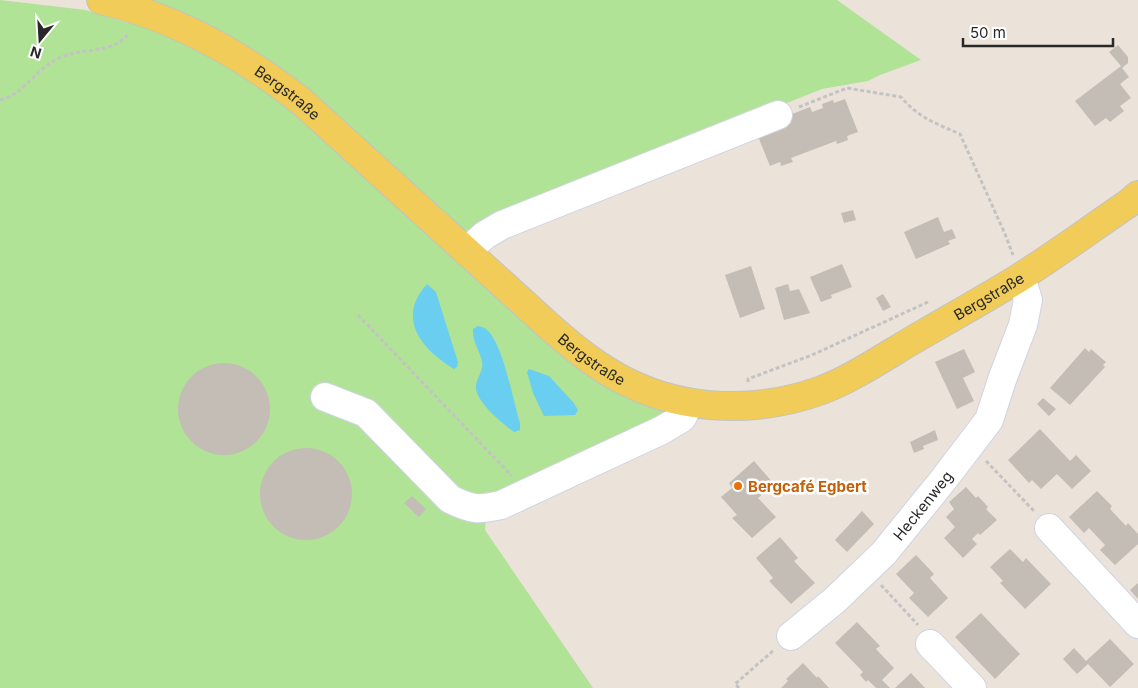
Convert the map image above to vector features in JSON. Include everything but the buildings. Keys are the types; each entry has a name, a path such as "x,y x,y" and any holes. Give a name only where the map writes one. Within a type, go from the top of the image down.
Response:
{"main road":[{"name":"Bergstraße","path":"101,0 152,14 188,30 236,54 271,77 301,100 580,353 628,383 689,403 719,407 766,404 796,398 824,389 1021,277 1138,195"}],"street":[{"path":"467,251 484,235 502,225 778,116"},
{"name":"Heckenweg","path":"790,636 835,600 867,570 890,545 989,420 1002,377 1023,325 1028,300 1021,277"},
{"path":"325,397 366,413 450,499 464,506 480,510 501,505 662,430 682,418 689,403"},
{"path":"1050,528 1138,624"},
{"path":"930,644 972,688"}],"path":[{"path":"0,100 16,93 57,58 73,52 112,47 126,37 134,26 152,14"},
{"path":"778,116 847,88 901,97 926,119 960,134 1005,234 1021,277"},
{"path":"751,405 748,379 812,356 935,298"},
{"path":"358,315 528,493"},
{"path":"970,444 1050,528"},
{"path":"867,570 915,620 930,644"},
{"path":"739,688 735,684 790,636"}],"green space":[{"path":"0,0 86,10 128,23 135,18 229,60 667,408 669,415 486,518 485,530 593,688 0,688"},
{"path":"133,0 837,0 921,60 868,81 822,89 463,232 235,41 189,15"}],"water":[{"path":"427,284 436,292 458,362 457,367 454,369 432,352 416,332 413,321 414,309 418,297"},
{"path":"478,326 486,329 498,346 511,387 520,430 514,432 504,424 491,413 477,394 476,385 482,365 473,329"},
{"path":"529,369 549,376 573,402 578,410 575,415 544,416 533,393 527,372"}],"place":[{"name":"Bergcafé Egbert","path":"738,486"}]}
